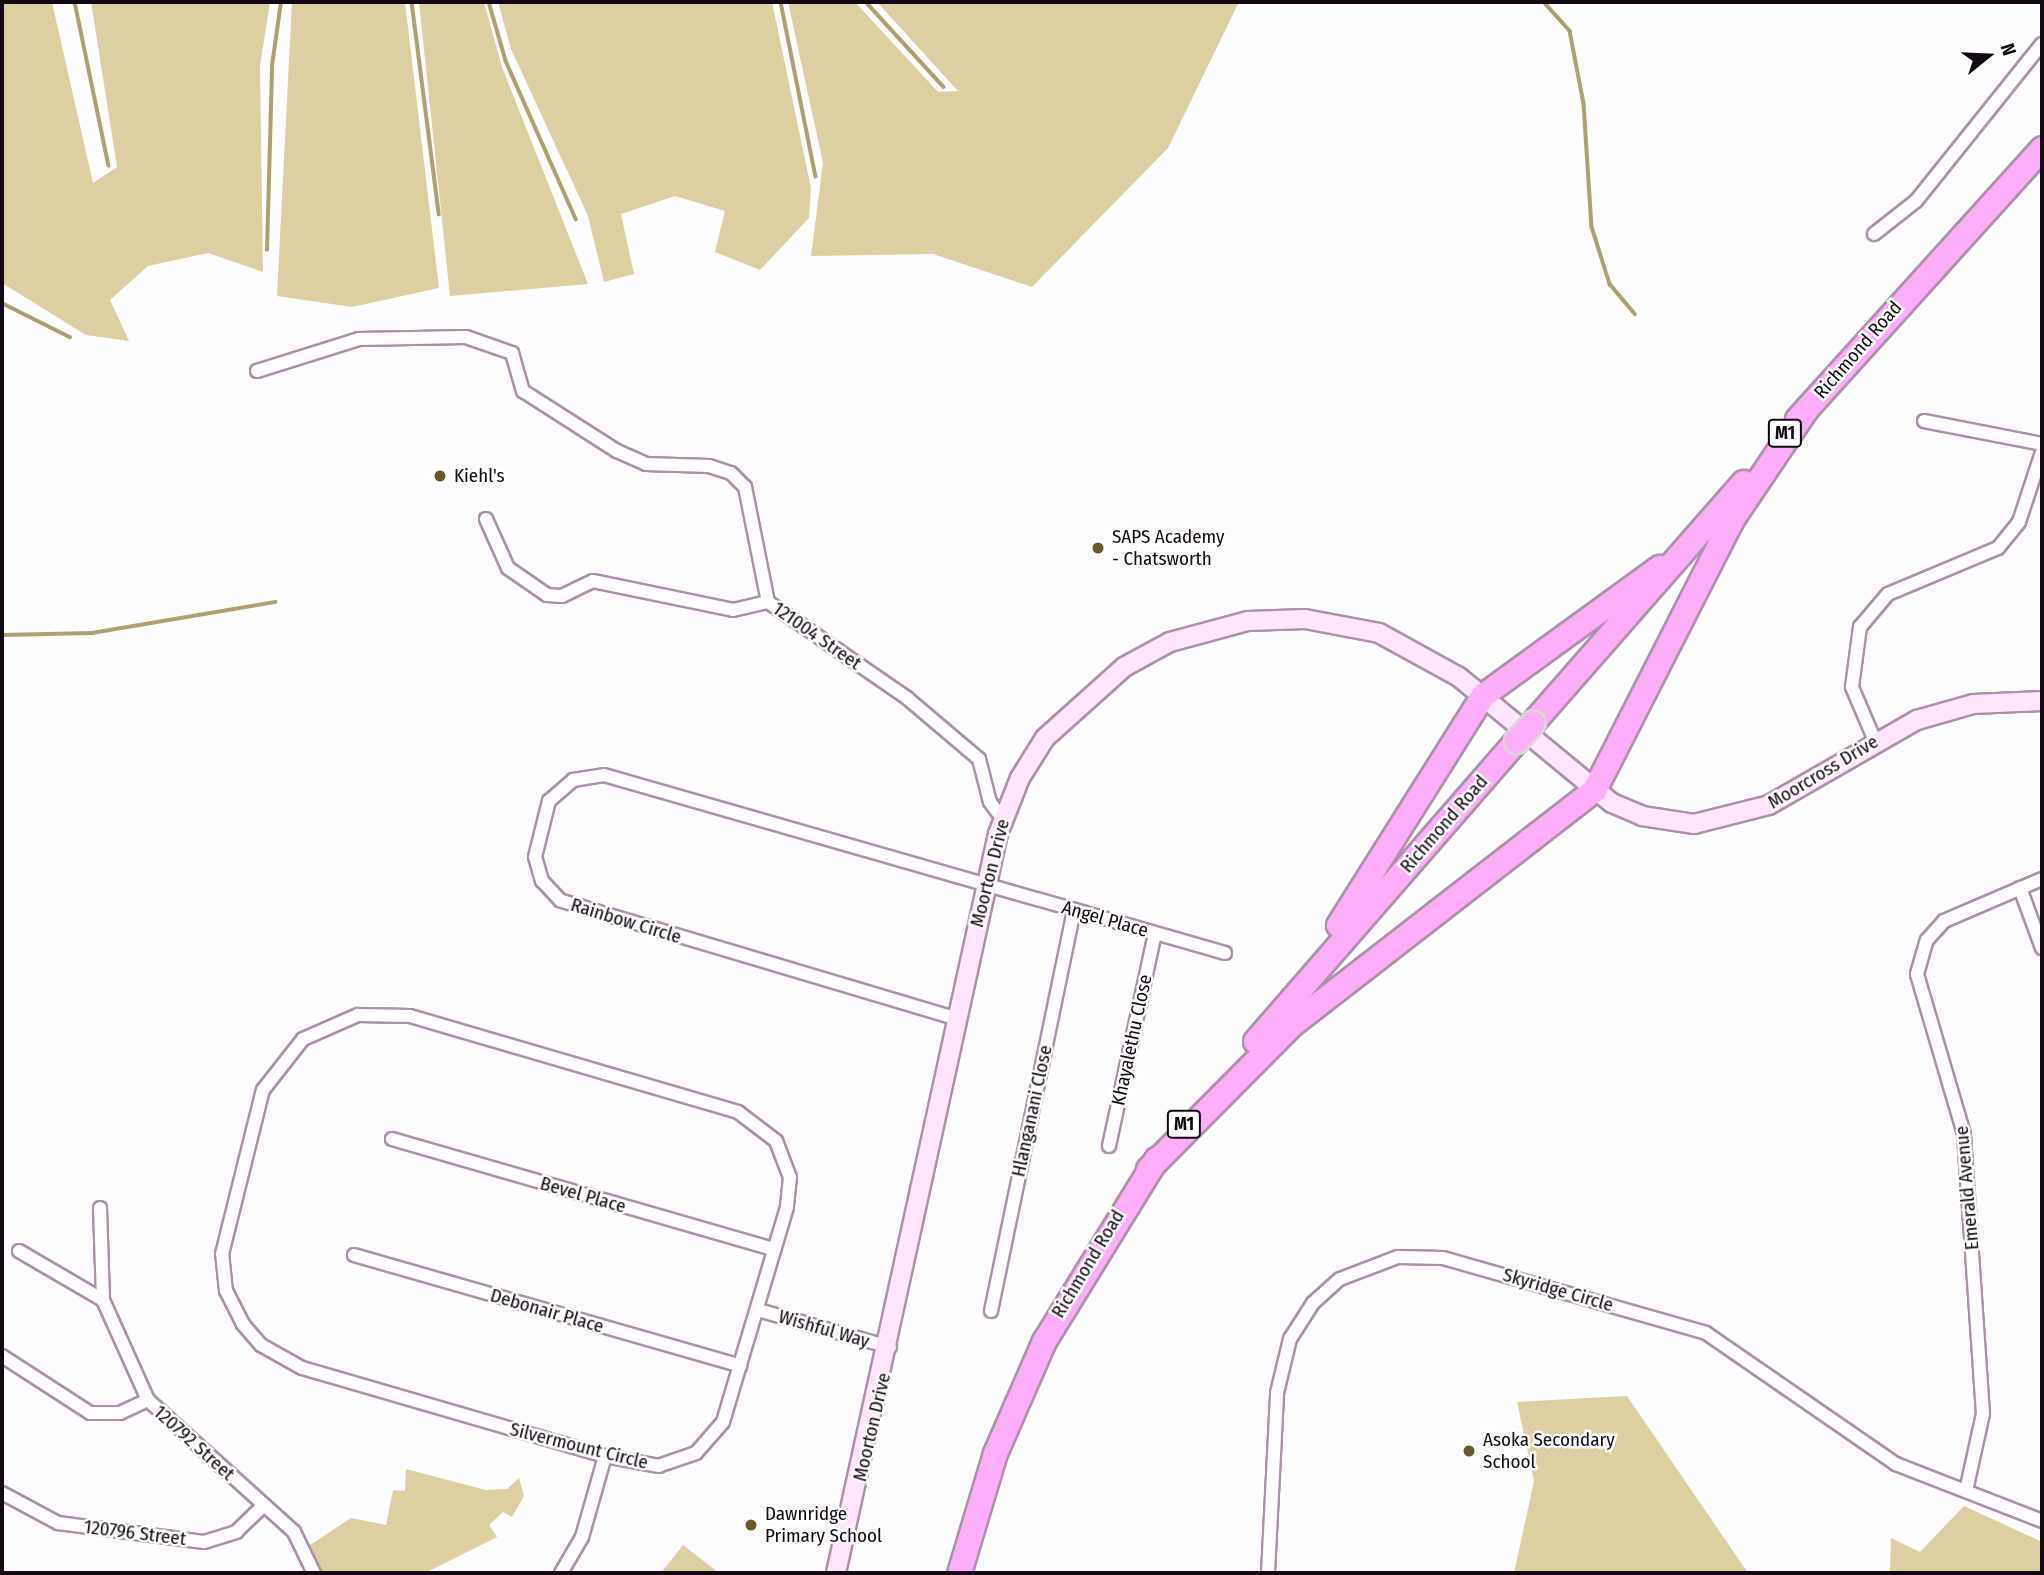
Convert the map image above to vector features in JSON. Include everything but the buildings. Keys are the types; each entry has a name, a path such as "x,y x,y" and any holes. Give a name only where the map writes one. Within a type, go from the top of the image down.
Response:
{"highway":[{"name":"Richmond Road","path":"959,1573 995,1453 1044,1341 1148,1169 1256,1039 1807,408 2042,148"},
{"path":"1148,1169 1292,1024 1594,790 1732,519 1807,408"},
{"path":"1256,1039 1359,896 1483,695 1598,606 1678,556"}],"street":[{"path":"1874,234 1916,201 2042,44"},
{"name":"121004 Street","path":"257,370 359,339 466,337 502,347 517,362 523,391 617,451 646,464 709,466 740,480 768,602 907,698 979,759 990,802 1003,819"},
{"path":"1924,422 2042,444"},
{"path":"1875,741 1852,687 1860,627 1888,594 1998,548 2019,522 2042,452"},
{"path":"486,519 508,568 547,594 562,596 593,581 733,610 768,602"},
{"name":"Moorton Drive","path":"836,1573 890,1347 984,886 1003,819 1034,755 1079,703 1149,653 1223,625 1305,619 1379,633 1422,653 1483,695 1539,747"},
{"name":"Moorcross Drive","path":"1539,747 1594,790 1642,816 1707,823 1769,806 1875,741 1947,710 2042,701"},
{"name":"Rainbow Circle","path":"958,1019 559,900 537,869 539,828 555,792 573,780 604,775 984,886"},
{"name":"Emerald Avenue","path":"1966,1491 1983,1414 1964,1134 1917,974 1927,940 1944,921 2042,879"},
{"name":"Angel Place","path":"984,886 1225,953"},
{"path":"2020,888 2042,948"},
{"name":"Hlanganani Close","path":"991,1311 1074,910"},
{"name":"Khayalethu Close","path":"1109,1146 1155,934"},
{"name":"Silvermount Circle","path":"392,1014 738,1112 767,1130 788,1164 790,1192 774,1250 723,1422 696,1453 659,1466 605,1456 302,1368 261,1345 243,1324 224,1281 224,1227 263,1090 281,1060 333,1022 392,1014"},
{"name":"Bevel Place","path":"392,1139 774,1250"},
{"name":"120792 Street","path":"100,1208 103,1300 148,1400 301,1539 314,1573"},
{"path":"19,1251 103,1300"},
{"name":"Debonair Place","path":"354,1255 740,1366"},
{"name":"Skyridge Circle","path":"1268,1573 1277,1393 1290,1339 1313,1303 1340,1279 1398,1256 1443,1258 1706,1334 1896,1464 2042,1521"},
{"name":"Wishful Way","path":"758,1310 890,1347"},
{"path":"2,1356 90,1413 120,1413 148,1400"},
{"path":"561,1573 582,1537 605,1456"},
{"name":"120796 Street","path":"2,1493 58,1523 204,1542 236,1532 264,1505"}],"shaded area":[{"path":"2,2 52,2 93,183 117,167 91,2 270,2 260,66 263,272 208,253 148,266 110,300 129,341 86,335 2,283"},
{"path":"292,2 405,2 439,288 352,307 277,296"},
{"path":"419,2 484,2 502,67 588,284 450,296"},
{"path":"498,2 772,2 811,188 809,218 760,270 715,252 725,211 675,196 621,214 634,274 604,282 588,216 511,49"},
{"path":"788,2 855,2 938,92 958,91 877,2 1239,2 1168,148 1032,287 933,254 811,256 823,163"},
{"path":"1627,1396 1748,1573 1514,1573 1534,1481 1517,1402"},
{"path":"406,1469 486,1490 507,1489 519,1478 524,1496 512,1517 503,1512 489,1525 497,1537 425,1573 311,1573 307,1547 351,1518 386,1525 393,1490 405,1491"},
{"path":"1964,1506 2042,1542 2042,1573 1890,1573 1891,1538 1920,1552"},
{"path":"683,1545 719,1573 661,1573"}],"waterway":[{"path":"75,2 109,166"},
{"path":"267,250 272,66 281,2"},
{"path":"412,2 439,214"},
{"path":"489,2 506,61 576,219"},
{"path":"781,2 816,177"},
{"path":"866,2 944,87"},
{"path":"1544,2 1570,31 1584,104 1592,227 1610,284 1635,314"},
{"path":"2,303 70,337"},
{"path":"2,635 92,633 275,602"}],"place":[{"name":"Kiehl's","path":"440,476"},
{"name":"SAPS Academy - Chatsworth","path":"1098,548"},
{"name":"Asoka Secondary School","path":"1469,1451"},
{"name":"Dawnridge Primary School","path":"751,1525"}]}
